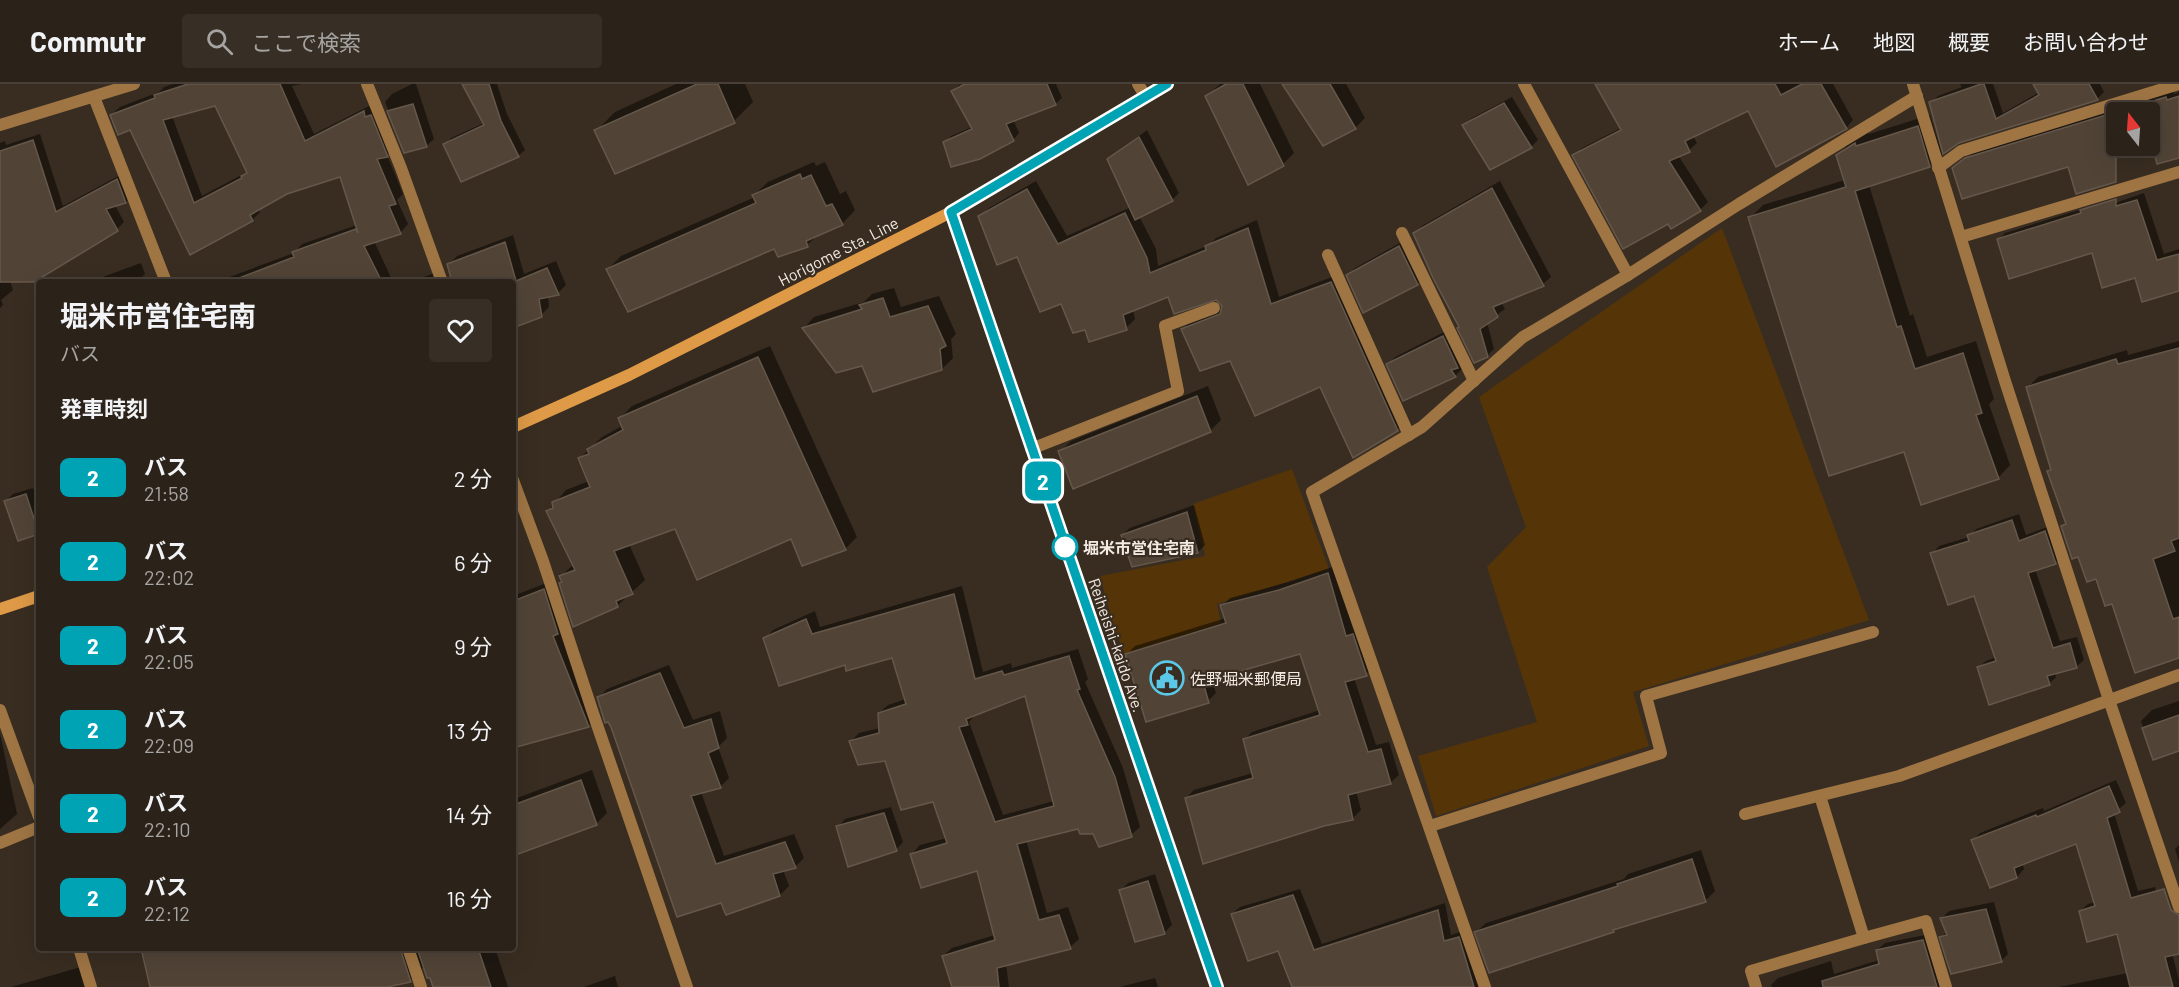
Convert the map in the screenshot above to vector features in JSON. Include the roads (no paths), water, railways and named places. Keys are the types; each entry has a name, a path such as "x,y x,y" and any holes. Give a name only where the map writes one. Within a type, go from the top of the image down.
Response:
{"main road":[{"name":"Horigome Sta. Line","path":"516,426 639,370 951,212 1167,84"},
{"path":"0,609 36,597"}],"street":[{"path":"0,125 134,84"},
{"path":"367,84 401,168 441,279"},
{"path":"1138,84 1146,97"},
{"path":"1524,84 1628,275"},
{"path":"1938,168 1961,151 2179,84"},
{"path":"1485,987 1312,492 1422,427 1523,337 1628,275 1915,90 2109,700 2179,907"},
{"path":"94,97 165,279"},
{"path":"1961,237 2179,172"},
{"name":"Reiheishi-kaido Ave.","path":"951,212 1217,987"},
{"path":"1402,233 1474,381"},
{"path":"1328,255 1409,435"},
{"path":"1032,449 1178,391 1165,326 1214,308"},
{"path":"516,488 543,561 592,713 687,987"},
{"path":"1430,826 1661,753 1646,696 1873,632"},
{"path":"1745,814 1899,776 2179,675"},
{"path":"0,710 36,809"},
{"path":"1820,796 1864,938"},
{"path":"0,843 36,828"},
{"path":"1756,987 1751,971 1926,921 1946,987"},
{"path":"80,951 90,987"},
{"path":"409,951 421,987"}],"place":[{"name":"堀米市営住宅南","path":"1065,547"},
{"name":"佐野堀米郵便局","path":"1167,678"}]}
